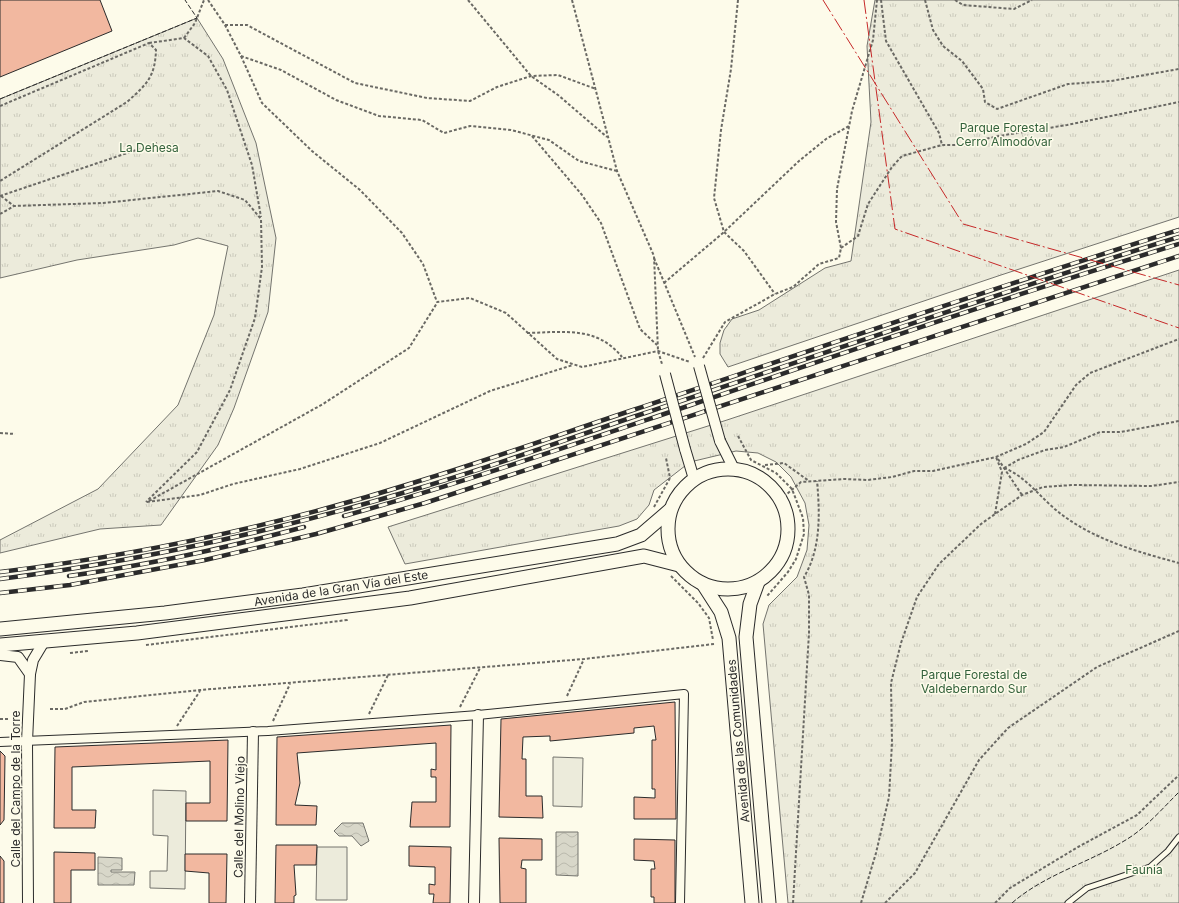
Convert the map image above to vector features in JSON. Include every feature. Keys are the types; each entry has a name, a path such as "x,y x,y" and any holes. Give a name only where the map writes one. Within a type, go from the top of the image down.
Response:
{"street":[{"path":"698,366 720,441 734,469"},
{"path":"664,374 694,479"},
{"path":"734,469 756,476 770,487 780,500 787,523 786,546 775,566 758,582 731,590 717,589 703,584 690,576 679,565 669,542 668,524 670,510 682,490 694,479 713,471 734,469"},
{"name":"Avenida de la Gran Vía del Este","path":"0,629 165,613 303,595 617,544 642,535 670,510"},
{"name":"Avenida de la Gran Vía del Este","path":"0,645 137,633 410,598 644,556 679,565"},
{"name":"Avenida de las Comunidades","path":"758,582 750,604 746,637 769,903"},
{"name":"Avenida de las Comunidades","path":"703,584 721,612 729,638 752,903"},
{"name":"Calle del Campo de la Torre","path":"28,903 27,742 30,674 32,660 45,640"},
{"path":"0,655 18,657 30,674"},
{"path":"0,742 254,732 478,715 684,694 680,903"},
{"path":"474,903 478,715"},
{"name":"Calle del Molino Viejo","path":"250,903 254,732"}],"lane":[{"path":"1068,903 1088,888 1150,867 1168,851 1179,836"}],"path":[{"path":"184,38 195,23 204,0"},
{"path":"208,0 225,24 262,103 312,151 360,190 402,232 423,264 438,302"},
{"path":"468,0 530,76 558,95 608,138"},
{"path":"572,0 617,171 654,256 698,366"},
{"path":"738,0 731,69 721,130 714,198 724,232 744,251 775,294"},
{"path":"698,366 725,322 775,294 793,287 819,264 839,258 841,248 836,222 837,189 850,126 873,40 877,0"},
{"path":"881,0 886,41 939,133 942,145"},
{"path":"925,0 933,30 943,46 962,61 983,89 985,102 997,109 1068,84 1111,81 1179,69"},
{"path":"955,0 963,5 1014,9 1032,0"},
{"path":"225,24 247,25 355,83 434,100 470,101 496,87 530,76 558,75 596,89"},
{"path":"0,106 149,43 184,38 208,56 227,90 252,165 261,219 262,267 255,318 230,390 197,452 146,502"},
{"path":"0,181 127,102 145,86 155,67 156,50 149,43"},
{"path":"240,56 281,70 336,100 379,116 422,120 444,133 470,126 510,130 549,140 579,161 617,171"},
{"path":"841,248 858,236 868,204 888,173 902,156 942,145 957,145 999,136 1067,125 1179,102"},
{"path":"664,283 724,232 804,157 826,139 850,126"},
{"path":"531,135 582,195 601,223 640,329 658,346"},
{"path":"0,196 157,143"},
{"path":"0,214 14,206 103,203 218,191 245,200 261,219"},
{"path":"0,196 14,206"},
{"path":"654,256 658,351 664,374"},
{"path":"438,302 470,298 506,313 526,333 557,359 582,367 622,357 658,351 698,366"},
{"path":"146,502 323,404 409,348 438,302"},
{"path":"526,333 573,332 598,337 616,349 622,357"},
{"path":"780,500 801,482 892,478 914,471 933,471 996,457 1026,444 1044,432 1076,385 1090,373 1179,339"},
{"path":"146,502 200,495 233,484 300,469 373,446 490,390 574,364"},
{"path":"1004,468 1018,460 1045,450 1064,447 1100,432 1121,432 1179,421"},
{"path":"0,433 15,434"},
{"path":"738,436 751,460 776,472 792,490 803,518 804,534 796,559 788,572 763,600"},
{"path":"996,457 1022,495"},
{"path":"995,514 1002,472 996,457"},
{"path":"654,507 670,478 666,458"},
{"path":"764,465 784,462 809,481"},
{"path":"1004,468 1015,472 1062,516 1098,537 1135,551 1179,563"},
{"path":"793,903 809,633 809,595 804,577 810,566 818,531 819,504 817,481"},
{"path":"861,903 876,853 889,797 892,743 891,683 901,644 917,597 939,564 981,524 1022,495 1034,490 1043,487 1073,485 1151,486 1179,482"},
{"path":"666,574 672,576 698,603 709,618 714,640"},
{"path":"144,646 347,620 346,614"},
{"path":"885,903 915,873 979,760 1008,728 1097,667 1179,631"},
{"path":"50,709 65,709 84,702 200,690 290,684 584,659 714,644"},
{"path":"70,652 92,650"},
{"path":"562,707 584,659"},
{"path":"455,717 480,668"},
{"path":"364,724 388,675"},
{"path":"268,731 290,684"},
{"path":"172,736 200,690"},
{"path":"0,719 9,719"},
{"path":"995,903 1010,888 1078,847 1137,815 1179,775"}],"green space":[{"name":"Parque Forestal Cerro Almodóvar","path":"875,0 1179,0 1179,217 728,367 720,354 720,343 724,330 732,319 759,310 825,268 851,261 871,122 867,46"},
{"name":"La Dehesa","path":"197,18 223,59 256,143 276,238 268,312 234,408 218,445 161,525 100,529 0,553 0,540 98,489 178,405 214,315 228,246 198,238 174,245 77,260 0,278 0,99"},
{"name":"Parque Forestal de Valdebernardo Sur","path":"1179,270 1179,903 788,903 763,624 769,605 797,577 807,550 809,525 805,503 791,477 776,462 758,453 736,451 690,462 654,490 649,505 637,519 619,526 405,564 388,527 727,420"},
{"path":"553,757 583,758 582,807 553,806"},
{"path":"153,790 186,791 185,889 150,888 150,871 167,871 168,836 153,835"},
{"path":"317,847 347,847 347,900 316,900"}],"water":[{"path":"342,823 363,823 369,841 361,846 352,836 339,836 334,831"},
{"path":"556,832 578,832 578,876 556,875"},
{"path":"98,857 122,858 122,870 111,870 111,872 135,872 134,885 98,885"}],"building":[{"path":"0,0 100,0 112,31 0,77"},
{"path":"675,702 676,819 634,819 634,797 655,798 655,789 652,789 652,740 656,740 654,726 634,728 634,733 550,741 550,736 523,737 522,759 526,759 526,796 542,796 543,818 499,817 501,719"},
{"path":"451,725 450,827 410,827 412,802 436,802 436,777 431,777 431,769 436,770 436,743 297,753 300,783 295,805 317,806 316,825 276,825 277,737"},
{"path":"228,740 227,821 186,821 186,803 210,803 210,761 72,767 72,810 96,810 95,828 54,828 55,747"},
{"path":"0,751 5,756 4,820 0,825"},
{"path":"499,838 542,839 542,860 522,860 521,868 526,869 526,903 500,903"},
{"path":"634,839 675,840 675,903 654,903 654,897 651,897 651,869 655,869 654,861 634,860"},
{"path":"276,845 317,845 316,865 294,865 296,895 294,896 294,903 275,903"},
{"path":"409,846 451,847 450,903 433,903 434,894 429,894 429,884 435,885 435,867 409,866"},
{"path":"54,852 95,853 95,870 71,870 71,903 54,903"},
{"path":"185,854 227,854 226,903 209,903 209,873 185,871"},
{"path":"0,856 4,861 4,903 0,903"}],"railway":[{"path":"0,572 105,557 210,537 365,498 471,465 906,318 1179,230"},
{"path":"0,579 53,572 210,543 365,504 472,472 976,302 1179,237"},
{"path":"344,516 515,464 931,324 1179,244"},
{"path":"0,593 70,585 205,560 316,534 425,503 1179,256"},
{"path":"69,576 128,567 187,555 304,527"}],"fence":[{"path":"0,99 197,18 185,0"},
{"path":"1012,903 1025,893 1052,877 1110,849 1132,836 1153,818 1179,792"}],"power":[{"path":"823,0 963,224 1179,285"},
{"path":"864,0 895,229 1179,328"}],"park label":[{"name":"Faunia","path":"1144,869"}]}
